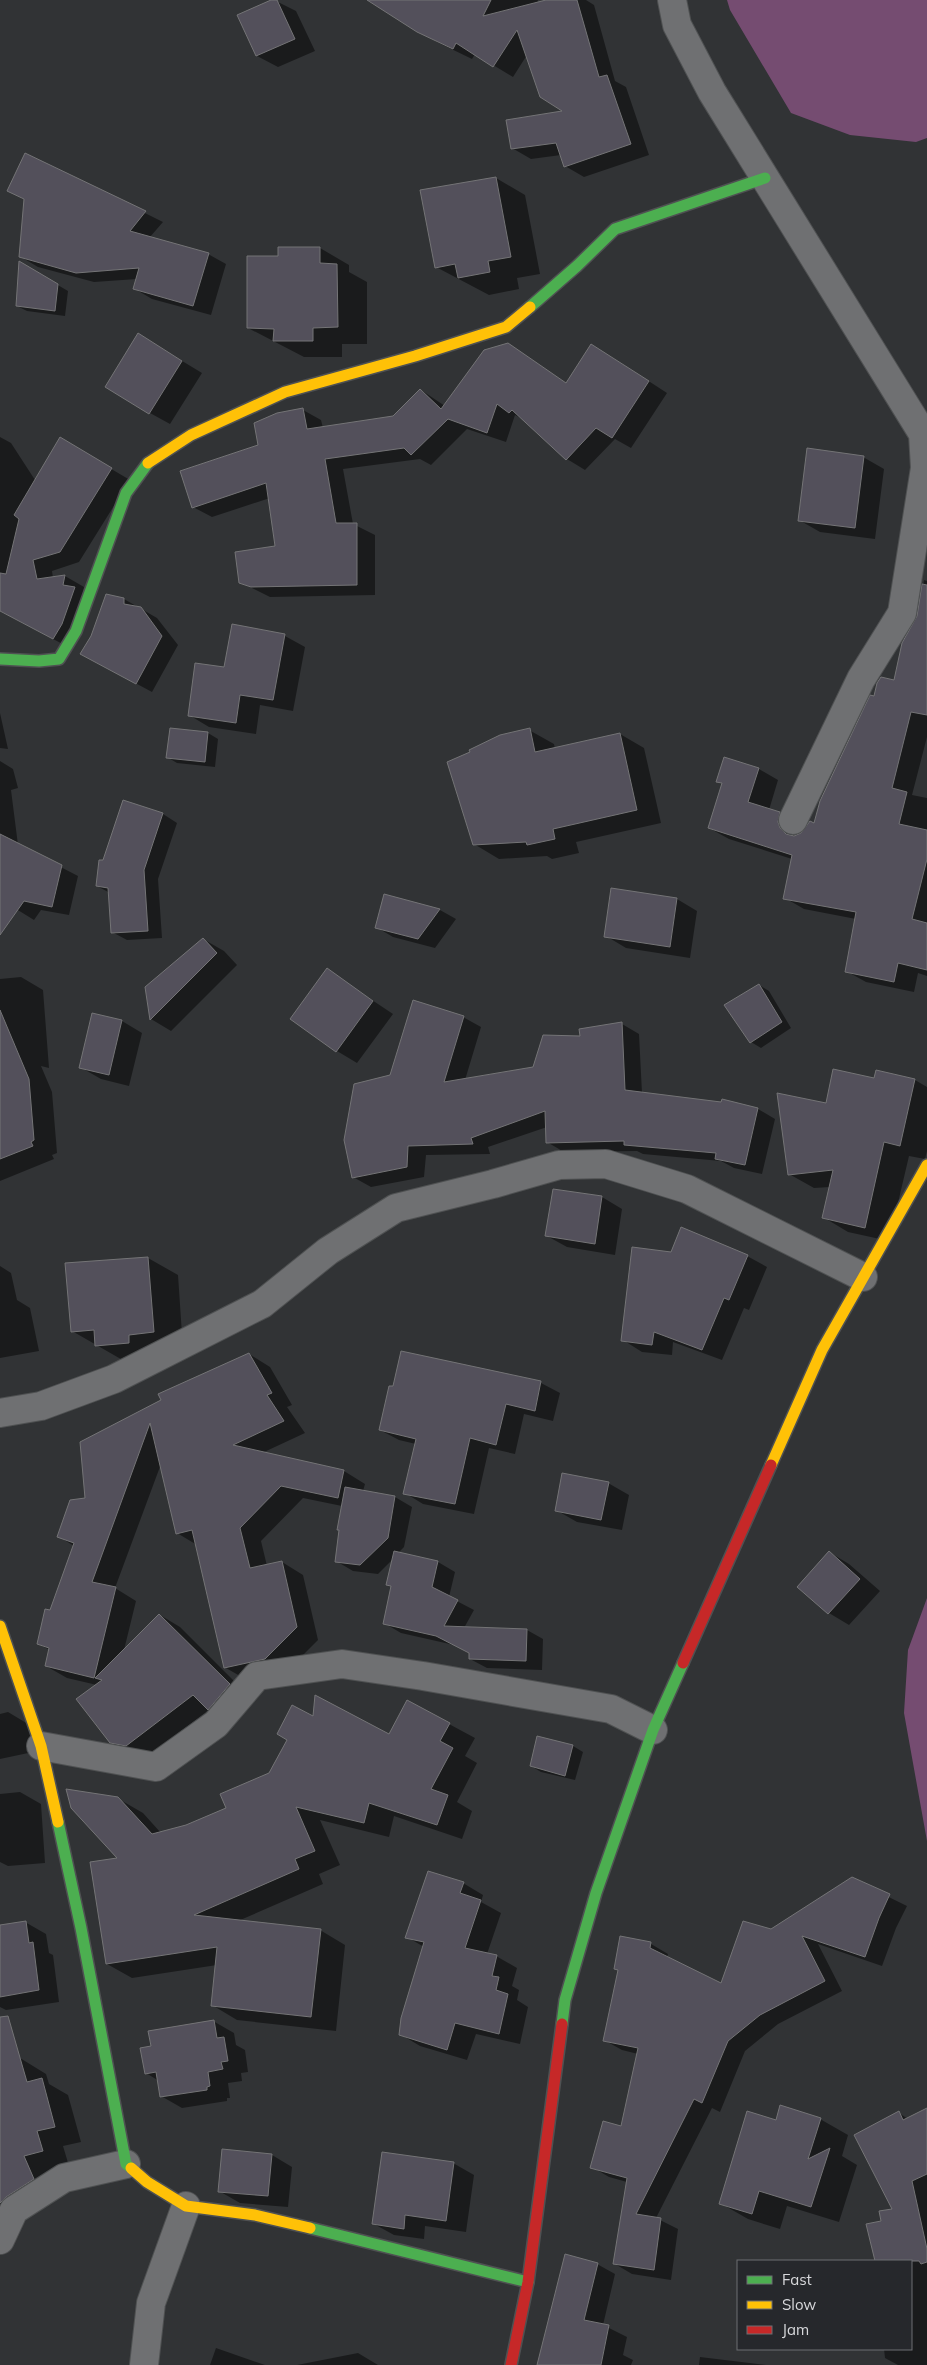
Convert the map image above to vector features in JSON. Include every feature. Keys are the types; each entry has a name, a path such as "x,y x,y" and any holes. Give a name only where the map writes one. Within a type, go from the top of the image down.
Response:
{"street":[{"path":"672,0 677,25 712,92 922,434 925,468 902,614 861,679 793,820"},
{"path":"0,660 39,661 59,659 76,631 126,493 145,465 191,435 285,392 415,356 506,327 577,266 615,229 765,178"},
{"path":"0,1413 41,1406 114,1379 262,1304 328,1251 396,1208 493,1184 559,1165 606,1164 687,1189 863,1277"},
{"path":"511,2365 528,2282 565,2000 596,1893 653,1730 822,1350 927,1165"},
{"path":"0,1622 41,1746 81,1928 126,2164 148,2182 186,2206 255,2215 528,2282"},
{"path":"41,1746 156,1767 216,1724 257,1676 342,1664 423,1676 611,1709 653,1730"},
{"path":"0,2240 14,2210 64,2178 126,2164"},
{"path":"144,2365 151,2303 186,2206"}],"shaded area":[{"path":"727,0 927,0 927,138 916,142 850,135 791,113 730,10"},
{"path":"927,1598 927,1841 904,1713 908,1650"}],"building":[{"path":"271,0 277,0 295,39 256,56 237,15"},
{"path":"367,0 491,0 483,16 546,0 577,0 599,77 607,75 631,144 564,167 556,143 511,149 506,120 562,111 540,97 517,30 493,67 456,43 453,49 417,32"},
{"path":"25,153 146,211 130,231 209,253 193,306 133,289 139,268 76,273 19,257 24,199 7,191"},
{"path":"496,177 511,257 488,261 490,272 458,278 455,264 435,268 420,190"},
{"path":"278,247 320,247 320,263 337,264 338,327 313,328 313,341 273,341 274,329 247,328 247,256 278,256"},
{"path":"19,261 58,284 55,311 16,306"},
{"path":"138,333 182,361 149,414 105,387"},
{"path":"508,343 566,383 591,344 649,381 612,438 596,428 566,460 512,410 509,413 497,404 487,433 448,419 411,455 404,448 325,459 336,523 357,523 357,585 251,587 239,583 235,552 275,546 266,483 192,508 180,471 258,445 254,423 277,413 303,408 307,429 393,416 420,389 441,409 484,350"},
{"path":"60,437 112,468 60,552 33,560 37,579 65,575 63,585 75,587 62,624 53,639 0,611 0,573 6,574 19,519 14,515"},
{"path":"807,448 864,456 855,528 798,521"},
{"path":"922,584 927,585 927,715 911,712 892,788 907,792 899,824 927,830 927,859 912,919 927,923 927,970 898,963 894,982 845,972 856,912 783,899 792,855 708,828 722,783 716,782 724,757 759,768 748,802 780,812 778,822 780,828 786,834 794,836 801,833 810,821 814,823 820,801 870,695 874,696 877,683 881,677 894,680 902,643 917,616"},
{"path":"106,594 124,598 124,604 141,607 162,636 136,684 80,654 91,636"},
{"path":"232,624 285,634 273,700 240,695 236,723 188,716 195,663 224,667"},
{"path":"170,728 208,732 205,762 166,758"},
{"path":"530,728 535,752 620,733 637,810 553,829 555,839 527,845 526,842 473,845 447,762 470,752 469,750 500,735"},
{"path":"123,800 163,813 144,870 148,931 111,933 108,888 96,886 99,860 103,860"},
{"path":"0,834 62,865 52,907 24,901 0,935"},
{"path":"611,888 677,898 670,947 604,937"},
{"path":"384,894 440,909 418,939 375,928"},
{"path":"203,938 217,953 150,1020 145,987"},
{"path":"327,968 373,1001 336,1052 290,1019"},
{"path":"759,984 782,1022 750,1043 724,1005"},
{"path":"413,1000 464,1016 444,1082 533,1067 543,1035 580,1036 579,1029 622,1022 625,1090 721,1102 722,1099 758,1108 745,1165 715,1159 716,1153 624,1145 624,1141 546,1143 545,1111 471,1138 473,1144 408,1146 407,1167 352,1178 344,1140 354,1084 390,1075"},
{"path":"0,1010 29,1079 34,1140 31,1142 33,1146 0,1159"},
{"path":"92,1013 122,1020 109,1075 79,1068"},
{"path":"833,1069 874,1078 876,1070 915,1079 900,1146 884,1142 865,1228 822,1218 833,1170 788,1175 777,1093 826,1103"},
{"path":"553,1189 602,1196 595,1244 545,1236"},
{"path":"681,1227 748,1255 729,1300 724,1298 702,1350 654,1332 652,1345 621,1341 632,1247 671,1252"},
{"path":"148,1257 154,1332 129,1335 129,1343 95,1346 94,1330 71,1332 65,1263"},
{"path":"401,1351 541,1381 535,1411 506,1404 496,1445 470,1438 455,1504 403,1494 416,1439 379,1430 389,1386 393,1386"},
{"path":"249,1353 272,1393 267,1395 284,1421 233,1445 344,1470 338,1498 281,1486 240,1528 250,1568 282,1561 297,1627 265,1659 224,1668 192,1530 176,1534 150,1423 92,1582 116,1587 94,1678 45,1666 49,1648 37,1644 45,1609 50,1610 74,1543 57,1537 70,1500 85,1498 80,1442 161,1400 158,1394"},
{"path":"562,1473 609,1482 601,1520 555,1511"},
{"path":"345,1487 395,1496 388,1538 360,1565 335,1562 339,1530 337,1530"},
{"path":"394,1551 438,1561 432,1587 458,1600 444,1626 527,1629 526,1661 469,1659 469,1653 436,1636 383,1624 391,1586 386,1585"},
{"path":"829,1551 860,1579 828,1614 797,1587"},
{"path":"159,1614 230,1684 208,1710 193,1695 126,1746 110,1743 76,1699 102,1680 95,1678"},
{"path":"315,1695 389,1734 407,1700 450,1723 440,1741 453,1748 431,1789 448,1795 437,1825 369,1803 364,1823 296,1807 315,1851 295,1859 299,1869 194,1915 321,1929 311,2017 211,2006 217,1947 106,1964 90,1862 117,1858 71,1808 66,1789 118,1797 152,1834 186,1825 226,1808 220,1794 269,1773 287,1740 277,1734 292,1705 313,1716"},
{"path":"537,1736 573,1745 565,1776 530,1766"},
{"path":"428,1871 464,1882 460,1893 481,1900 465,1948 497,1955 492,1976 499,1977 496,1990 508,1994 499,2034 455,2023 447,2050 399,2035 401,2018 424,1942 405,1938"},
{"path":"852,1877 890,1894 865,1957 802,1936 825,1981 760,2015 728,2041 702,2103 694,2099 636,2214 661,2218 654,2270 613,2264 627,2178 590,2168 603,2121 621,2126 638,2048 603,2041 618,1970 614,1969 620,1936 651,1942 650,1948 721,1983 743,1921 771,1929"},
{"path":"26,1921 29,1943 33,1942 39,1990 0,1997 0,1925"},
{"path":"8,2016 27,2082 42,2078 55,2127 37,2131 43,2151 24,2156 34,2179 0,2203 0,2017"},
{"path":"214,2020 217,2038 224,2037 228,2061 221,2062 223,2069 208,2072 210,2086 207,2087 207,2090 160,2097 156,2072 145,2074 140,2048 151,2046 148,2031"},
{"path":"780,2105 821,2118 808,2159 830,2148 811,2207 759,2191 752,2214 719,2204 747,2111 776,2120"},
{"path":"927,2108 927,2174 912,2181 927,2249 927,2262 921,2264 919,2261 912,2260 875,2260 866,2224 881,2221 879,2211 892,2209 854,2135 899,2111 903,2120"},
{"path":"222,2149 272,2154 268,2196 218,2192"},
{"path":"382,2152 454,2162 446,2221 405,2215 404,2229 372,2224"},
{"path":"565,2254 598,2263 584,2320 609,2325 601,2365 537,2365"}],"traffic: fast":[{"path":"530,307 577,266 615,229 765,178"},
{"path":"0,659 39,661 59,659 76,631 126,493 148,463"},
{"path":"562,2024 565,2000 596,1893 653,1730 683,1663"},
{"path":"58,1822 81,1928 126,2164 131,2168"},
{"path":"310,2228 528,2282"}],"traffic: slow":[{"path":"148,463 191,435 285,392 415,356 506,327 530,307"},
{"path":"771,1465 822,1350 927,1165"},
{"path":"0,1626 41,1746 58,1822"},
{"path":"131,2168 147,2182 186,2206 255,2215 310,2228"}],"traffic: jam":[{"path":"683,1663 771,1465"},
{"path":"511,2365 528,2282 562,2024"}]}
